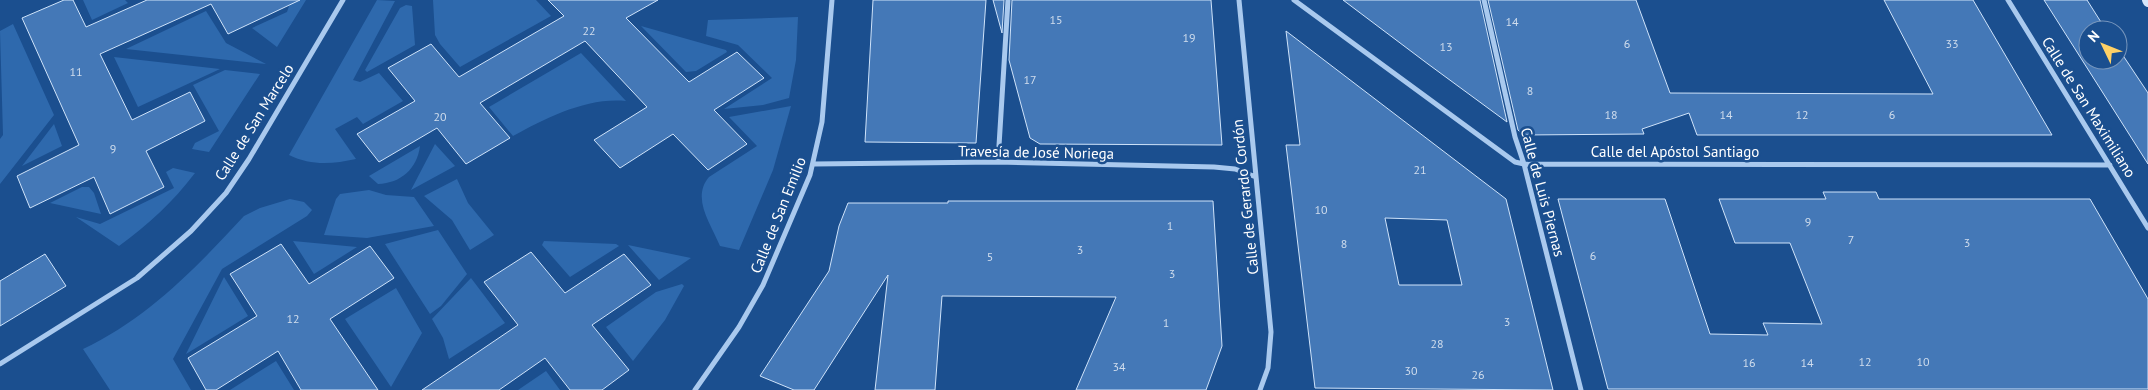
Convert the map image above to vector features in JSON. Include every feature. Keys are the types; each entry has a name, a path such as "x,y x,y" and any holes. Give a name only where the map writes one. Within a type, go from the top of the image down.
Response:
{"street":[{"name":"Calle de San Marcelo","path":"0,364 138,278 191,231 226,192 249,159 343,0"},
{"name":"Calle de San Emilio","path":"695,390 724,353 756,301 776,261 814,164 824,90 832,0"},
{"path":"998,162 1008,0"},
{"name":"Calle de Gerardo Cordón","path":"1239,0 1271,332 1268,368 1260,390"},
{"name":"Calle del Apóstol Santiago","path":"1294,0 1507,158 1524,164 2110,165"},
{"name":"Calle de Luis Piernas","path":"1484,0 1515,137 1524,164 1581,390"},
{"name":"Calle de San Maximiliano","path":"2008,0 2148,228"},
{"name":"Travesía de José Noriega","path":"814,164 998,162 1214,167 1235,170 1256,177"}],"shaded area":[{"path":"83,0 125,0 128,3 92,20"},
{"path":"291,0 306,0 277,47 252,28 287,12"},
{"path":"377,0 395,1 353,80 360,82 379,73 403,101 363,124 357,117 335,129 356,159 322,163 297,159 289,155"},
{"path":"433,0 536,0 551,16 460,67 440,44 435,35"},
{"path":"406,5 412,6 415,45 367,72 365,70 400,8"},
{"path":"206,11 226,43 266,64 126,49"},
{"path":"798,17 796,60 789,98 763,105 724,109 772,78 738,45 706,36 708,20"},
{"path":"13,24 54,115 0,184 0,139 3,135 0,31"},
{"path":"641,26 726,50 727,52 696,71 686,72"},
{"path":"581,53 626,101 597,102 567,110 513,136 489,107"},
{"path":"114,57 220,69 138,107"},
{"path":"225,70 260,74 209,152 192,149 195,143 219,131 193,85"},
{"path":"791,106 773,170 739,250 720,246 704,211 702,194 704,185 709,177 757,146 729,117"},
{"path":"54,124 62,146 22,166"},
{"path":"435,144 455,166 411,190"},
{"path":"420,146 415,162 401,178 378,184 369,176"},
{"path":"173,168 195,173 160,212 119,246 76,217 100,224 174,188 166,172"},
{"path":"457,179 468,203 494,235 470,250 452,220 424,196"},
{"path":"82,187 89,187 94,193 101,214 50,203"},
{"path":"369,190 386,195 414,197 434,226 367,238 324,235 336,199 340,194"},
{"path":"290,199 304,202 312,210 307,216 222,269 173,359 191,390 110,390 83,349 129,323 150,307 189,273 244,216 260,208"},
{"path":"438,230 467,274 441,306 430,314 385,244"},
{"path":"293,241 357,247 314,274"},
{"path":"544,241 616,244 619,246 570,277 542,245"},
{"path":"628,245 691,258 659,280"},
{"path":"224,277 248,316 186,354"},
{"path":"471,278 505,323 449,359 443,338 432,319"},
{"path":"682,284 684,286 665,320 633,361 606,327 656,292"},
{"path":"396,288 422,333 391,387 345,319"},
{"path":"276,361 294,390 230,390"},
{"path":"546,371 560,390 518,390"}],"building":[{"path":"64,0 73,0 86,27 147,0 300,0 228,34 211,4 100,54 132,120 190,92 205,121 146,151 164,187 110,214 94,177 30,208 17,176 79,145 22,18"},
{"path":"548,0 658,0 626,18 689,82 737,52 764,78 714,110 747,144 708,170 673,134 620,168 594,140 647,107 585,41 480,103 510,138 466,164 437,128 379,162 357,134 415,101 388,68 431,44 459,77 564,16"},
{"path":"873,0 986,0 976,143 865,142"},
{"path":"993,0 1004,0 1002,33"},
{"path":"1012,0 1211,0 1222,145 1040,144 1030,138 1009,60"},
{"path":"1343,0 1480,0 1507,122 1428,64"},
{"path":"1488,0 1636,0 1670,93 1933,94 1884,0 1973,0 2052,135 1697,135 1689,113 1642,129 1644,134 1523,135 1518,130"},
{"path":"2044,0 2087,0 2100,20 2078,20 2078,54"},
{"path":"1286,31 1506,199 1553,390 1315,388 1286,145 1300,145","holes":["1385,218 1447,220 1462,285 1399,285"]},
{"path":"2128,63 2148,93 2148,164 2088,70 2128,70"},
{"path":"1823,192 1876,192 1879,199 2090,199 2148,299 2148,389 1608,389 1558,199 1665,199 1710,334 1768,335 1763,323 1822,324 1790,243 1735,243 1719,199 1826,199"},
{"path":"948,201 1213,201 1222,346 1206,390 1076,390 1116,297 942,296 935,390 875,390 888,275 814,390 794,390 760,376 829,271 839,226 848,203 948,203"},
{"path":"281,244 309,284 370,246 394,278 330,319 378,390 301,390 278,351 216,390 206,390 188,358 257,316 230,274"},
{"path":"531,252 565,293 624,254 651,285 592,325 629,370 602,390 570,390 545,358 499,390 422,390 518,325 484,282"},
{"path":"45,254 66,286 0,326 0,281"}]}
